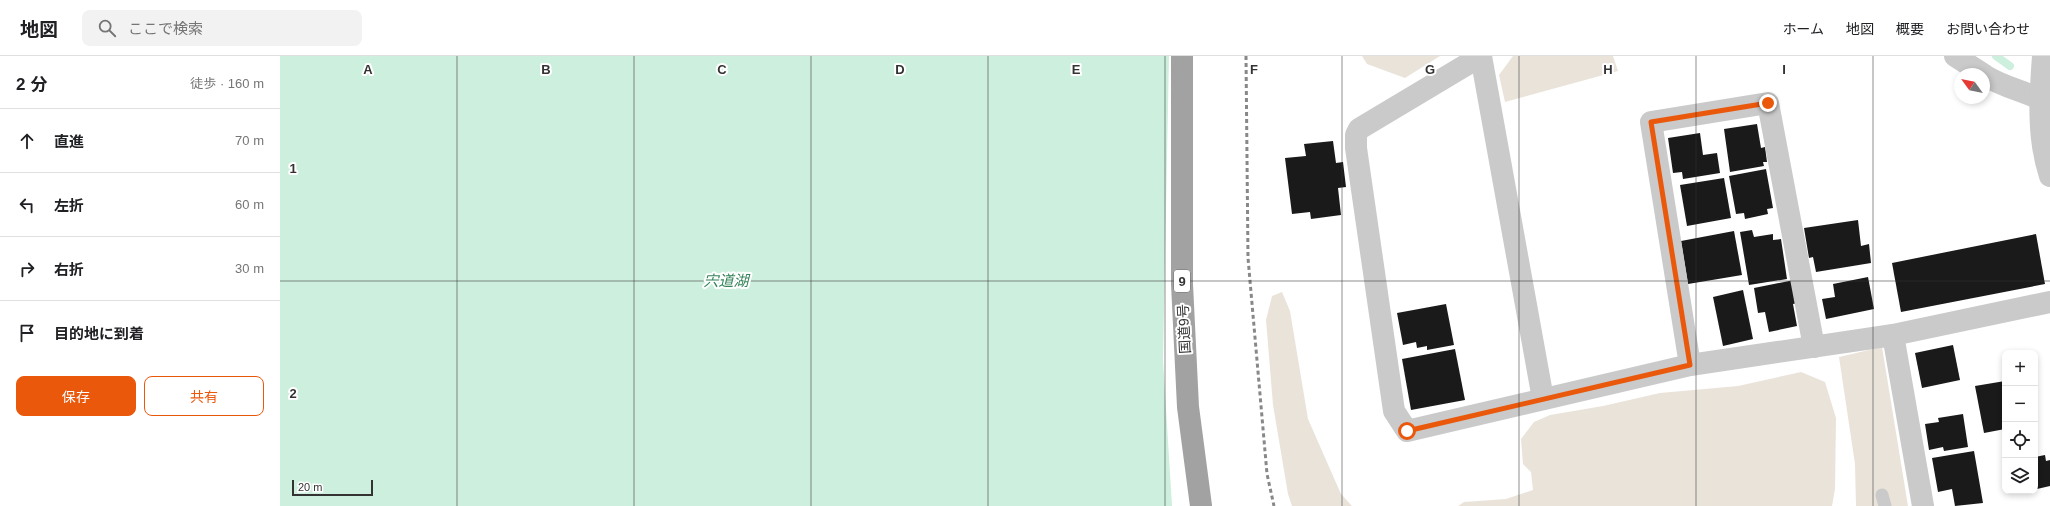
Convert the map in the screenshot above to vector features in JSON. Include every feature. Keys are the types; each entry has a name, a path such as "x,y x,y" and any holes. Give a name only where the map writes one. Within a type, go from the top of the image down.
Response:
{"highway":[{"name":"国道9号","path":"1182,56 1182,284 1188,406 1201,506"}],"street":[{"path":"1543,399 1481,56 1359,129 1356,135 1356,148 1394,411 1407,431 1690,365 1893,335 2050,302"},
{"path":"1955,56 1974,68"},
{"path":"2043,56 2045,101 2041,134 2050,176"},
{"path":"1990,78 2045,101"},
{"path":"1690,365 1651,122 1768,103 1814,347"},
{"path":"1893,335 1924,506"}],"shaded area":[{"path":"1362,56 1440,56 1405,78 1367,64"},
{"path":"1513,56 1613,56 1618,71 1505,102 1499,75"},
{"path":"1282,292 1290,311 1308,419 1341,494 1352,506 1292,506 1288,494 1273,405 1266,320 1272,296"},
{"path":"1882,347 1908,506 1856,506 1855,464 1839,357"},
{"path":"1801,372 1825,382 1836,418 1835,489 1832,506 1458,506 1464,502 1506,499 1533,490 1531,472 1523,464 1521,439 1534,422 1550,415 1603,406 1660,393 1738,386"}],"water":[{"name":"宍道湖","path":"280,56 1169,56 1163,360 1172,506 280,506"}],"building":[{"path":"1757,124 1761,148 1765,147 1767,162 1763,162 1764,166 1730,172 1724,129"},
{"path":"1700,133 1703,155 1717,153 1720,173 1683,179 1682,172 1673,173 1668,138"},
{"path":"1333,141 1336,163 1343,162 1346,187 1338,188 1341,215 1311,219 1310,212 1292,214 1285,158 1306,156 1304,144"},
{"path":"1766,169 1773,208 1767,209 1768,214 1745,219 1744,213 1736,214 1729,176"},
{"path":"1724,178 1731,218 1687,226 1680,185"},
{"path":"1858,220 1861,246 1869,244 1871,263 1816,272 1813,257 1809,258 1804,228"},
{"path":"1752,230 1754,237 1773,234 1773,240 1781,239 1787,279 1749,285 1740,232"},
{"path":"1734,231 1742,275 1688,284 1681,241"},
{"path":"2036,234 2045,284 1901,312 1892,263"},
{"path":"1868,277 1874,309 1826,319 1822,299 1835,297 1833,284"},
{"path":"1794,280 1798,303 1793,304 1797,326 1769,332 1765,312 1758,313 1754,288"},
{"path":"1743,290 1753,339 1723,346 1713,297"},
{"path":"1446,304 1454,345 1427,350 1427,346 1417,348 1416,342 1403,345 1397,313"},
{"path":"1953,345 1960,380 1922,388 1915,353"},
{"path":"1455,349 1465,400 1411,410 1402,359"},
{"path":"2002,382 2002,430 1984,433 1975,386"},
{"path":"1963,414 1968,447 1944,451 1943,447 1929,450 1925,424 1939,422 1938,418"},
{"path":"1974,451 1983,503 1955,506 1952,489 1938,492 1932,458"},
{"path":"2045,455 2046,461 2050,460 2050,486 2038,489 2038,458 2038,456"}],"waterway":[{"path":"1996,56 2010,66"}],"railway":[{"path":"1246,56 1248,258 1267,474 1274,506"}],"route":[{"path":"1407,431 1690,365 1651,122 1768,103"}]}
